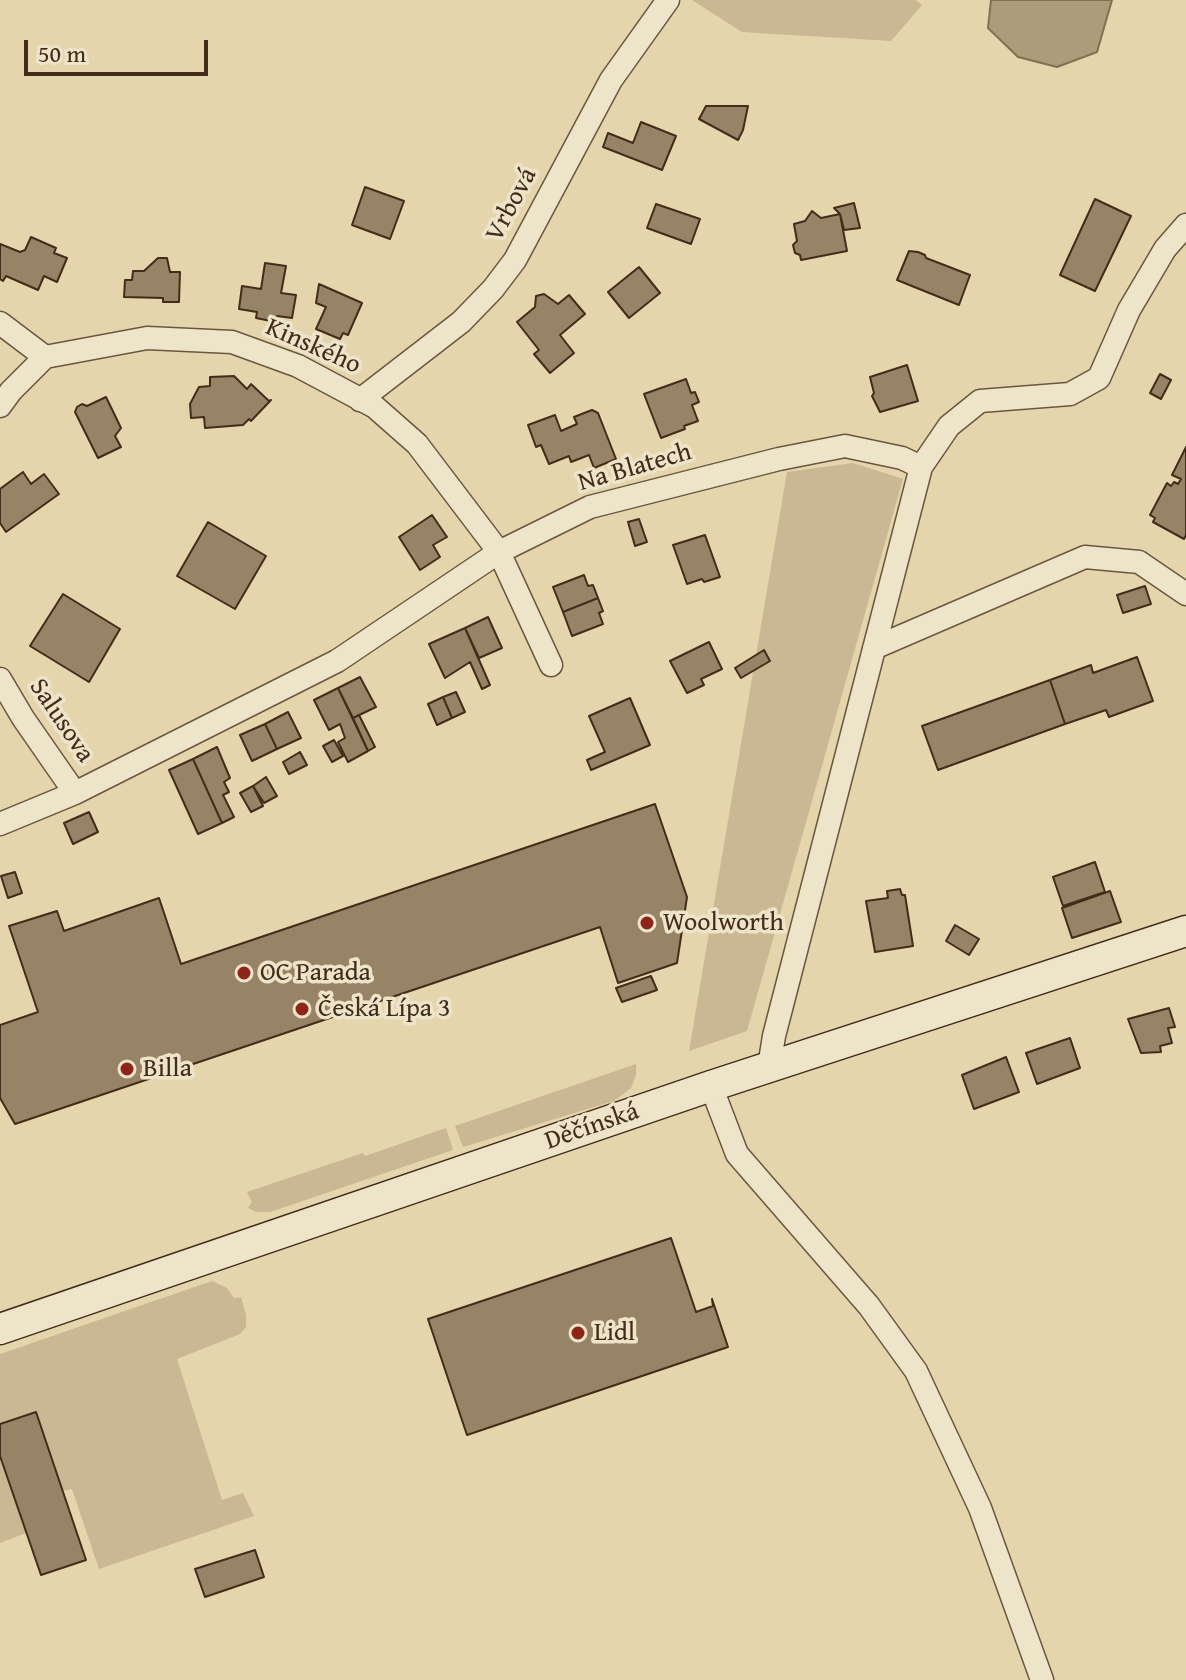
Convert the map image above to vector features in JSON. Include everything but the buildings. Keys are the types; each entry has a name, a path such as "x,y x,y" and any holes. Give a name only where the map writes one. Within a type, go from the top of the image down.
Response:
{"main road":[{"name":"Děčínská","path":"0,1329 711,1086 1186,931"}],"street":[{"name":"Vrbová","path":"360,400 461,322 493,289 515,260 611,80 668,0"},
{"path":"769,1067 774,1036 874,648 912,462 980,401 1070,394 1099,378 1129,310 1165,249 1186,225"},
{"path":"0,323 45,357 0,406"},
{"name":"Kinského","path":"45,357 147,338 232,342 298,366 375,407 417,444 499,552 551,665"},
{"name":"Na Blatech","path":"0,824 75,793 337,661 499,552 590,507 779,459 845,446 912,462"},
{"path":"874,648 1085,557 1139,562 1186,594"},
{"name":"Salusova","path":"0,679 75,793"},
{"path":"711,1086 737,1154 869,1306 916,1371 980,1508 1042,1680"}],"shaded area":[{"path":"692,0 916,0 922,5 891,41 742,32"},
{"path":"991,0 1112,0 1097,52 1057,67 1018,57 988,28"},
{"path":"853,463 903,479 747,1031 689,1051 787,472"},
{"path":"636,1064 631,1088 614,1101 463,1147 455,1126"},
{"path":"446,1128 453,1150 270,1212 256,1212 248,1208 252,1202 247,1192"},
{"path":"212,1281 227,1288 234,1298 241,1297 246,1327 240,1334 177,1359 222,1500 243,1493 254,1516 99,1569 72,1489 62,1491 36,1412 0,1424 0,1354"},
{"path":"0,1456 26,1533 0,1543"}],"place":[{"name":"Woolworth","path":"647,923"},
{"name":"OC Parada","path":"244,973"},
{"name":"Česká Lípa 3","path":"302,1009"},
{"name":"Billa","path":"127,1069"},
{"name":"Lidl","path":"578,1333"}]}
